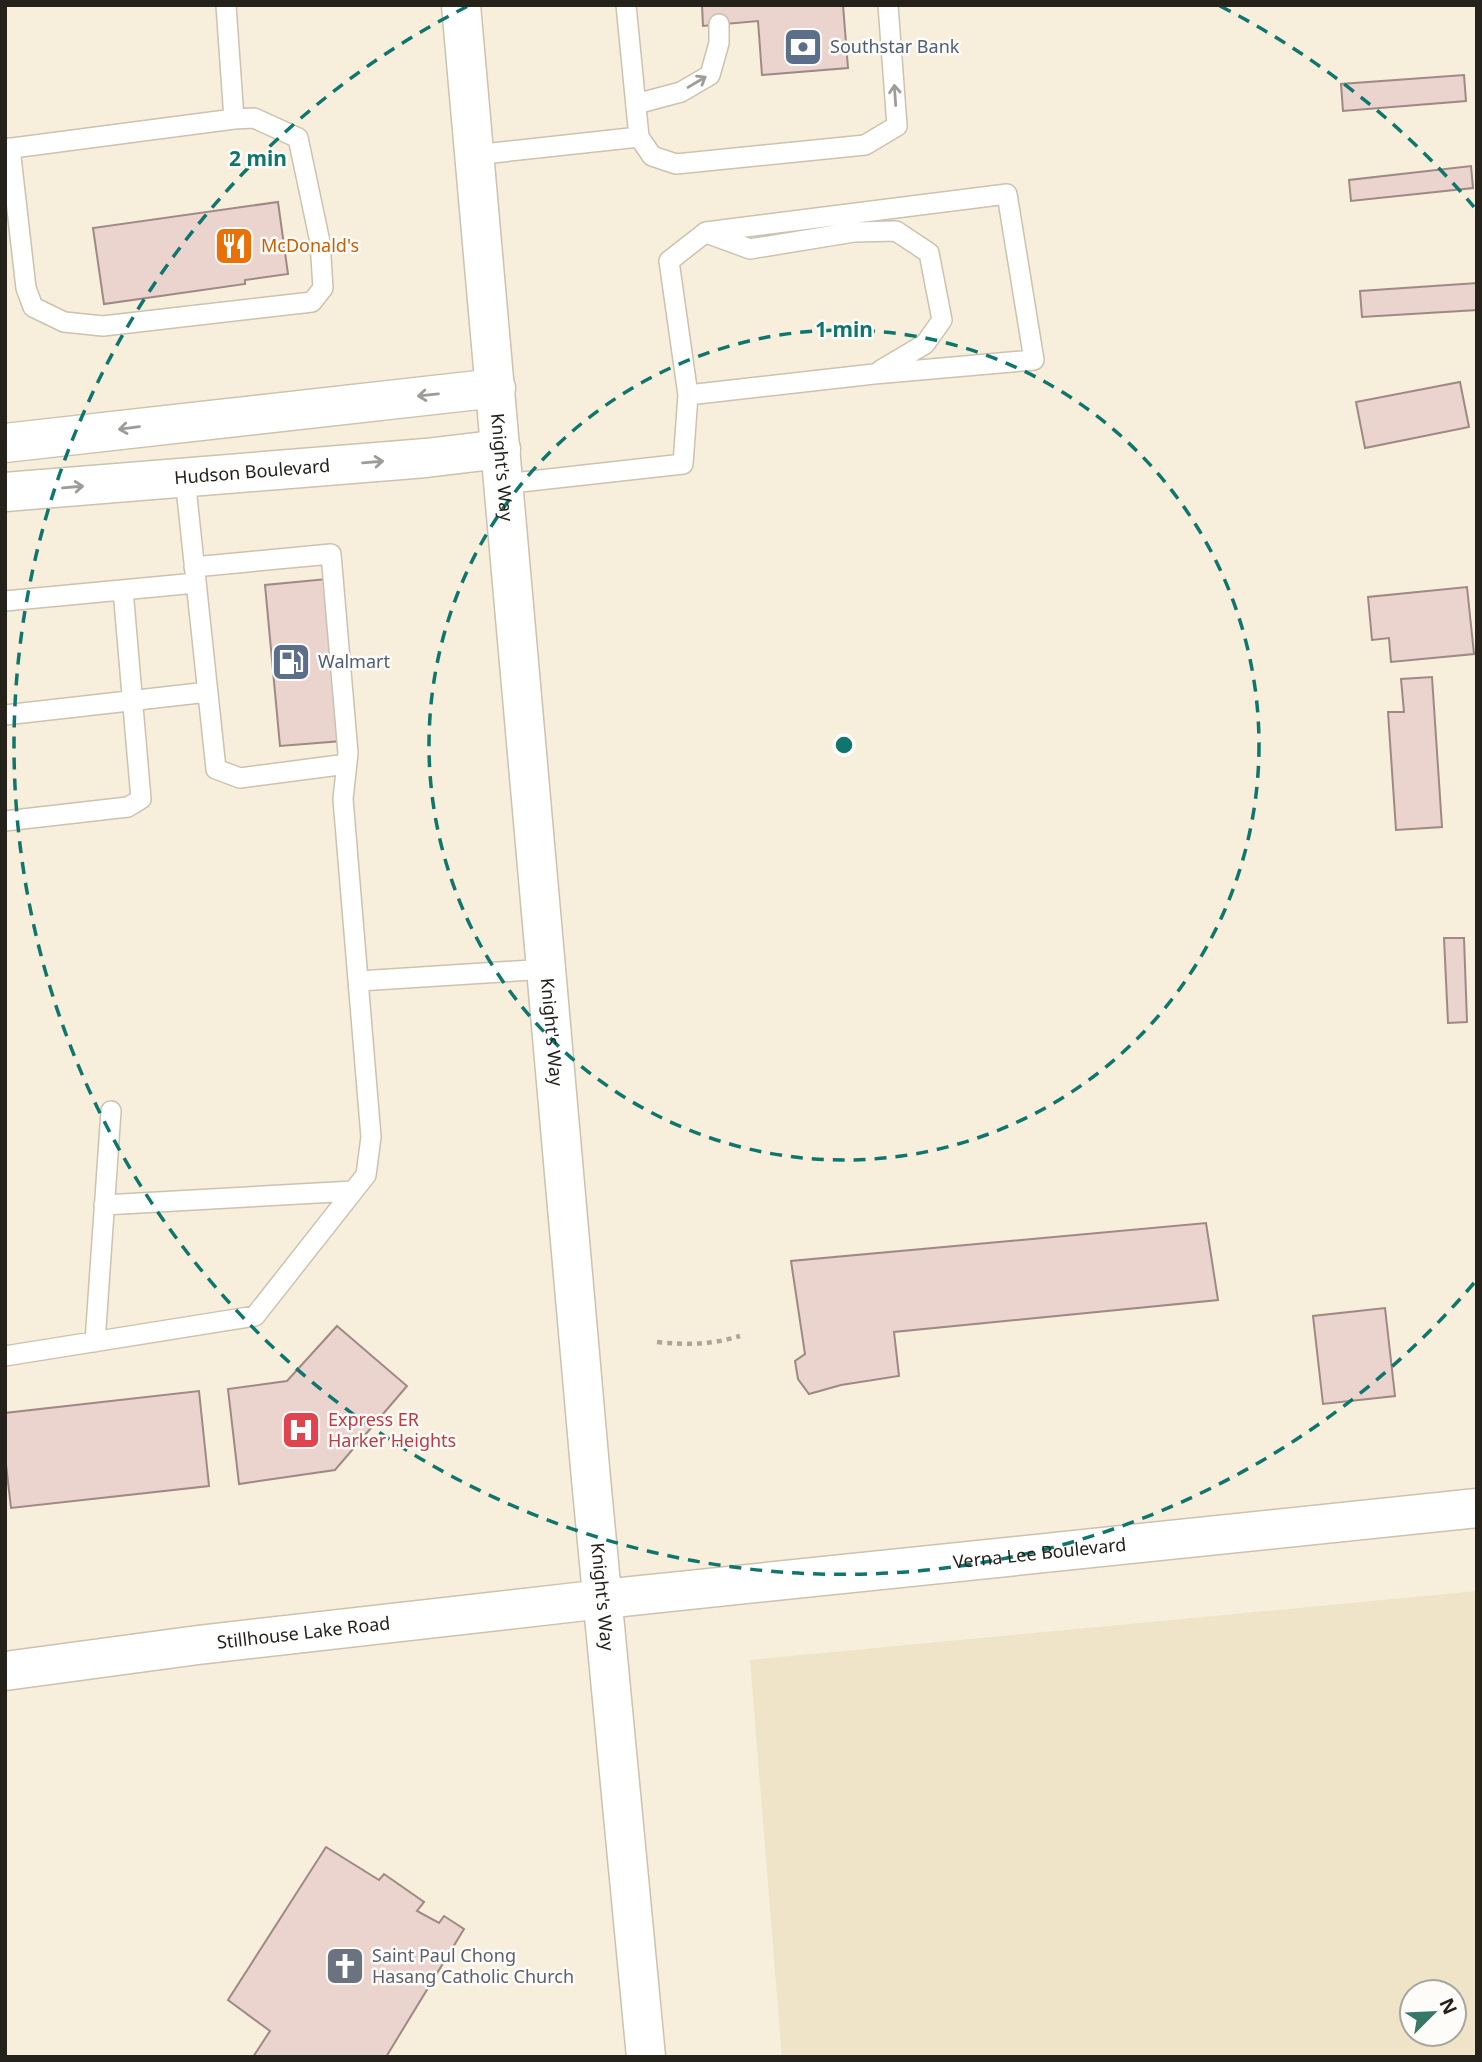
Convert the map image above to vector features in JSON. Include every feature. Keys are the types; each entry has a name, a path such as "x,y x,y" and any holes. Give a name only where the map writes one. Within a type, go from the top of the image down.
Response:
{"main road":[{"name":"Knight's Way","path":"461,5 646,2057"},
{"path":"5,443 496,387"},
{"path":"179,422 185,478"},
{"name":"Hudson Boulevard","path":"5,492 426,458 503,466"},
{"name":"Verna Lee Boulevard","path":"603,1599 1477,1508"},
{"name":"Stillhouse Lake Road","path":"5,1671 185,1646 603,1599"}],"lane":[{"path":"226,5 234,119"},
{"path":"626,5 639,136 652,156 676,164 865,145 897,126 888,5"},
{"path":"636,104 681,92 709,75 719,43 719,24"},
{"path":"254,118 298,138 320,242 323,288 312,302 103,326 64,322 33,307 26,288 8,148 234,119 254,118"},
{"path":"474,155 639,136"},
{"path":"503,466 683,464 688,395 669,261 706,232 1007,194 1034,360 874,374 688,395"},
{"path":"706,232 750,248 854,232 896,232 929,253 942,320 925,344 874,374"},
{"path":"185,478 216,769 240,778 347,764"},
{"path":"5,601 123,590 195,575 331,554 348,753 343,799 371,1137 366,1175 256,1317 5,1356"},
{"path":"5,821 128,807 141,799 123,590"},
{"path":"5,715 208,692"},
{"path":"359,981 547,969"},
{"path":"94,1342 111,1111"},
{"path":"104,1205 353,1191"}],"path":[{"path":"657,1342 692,1345 719,1343 740,1336"}],"shaded area":[{"path":"1477,1591 1477,2057 782,2057 750,1660"}],"building":[{"name":"Southstar Bank","path":"702,5 843,5 848,68 762,75 758,21 703,26"},
{"path":"1464,75 1466,101 1343,111 1341,84"},
{"path":"1471,166 1473,188 1351,201 1349,180"},
{"path":"278,202 288,274 245,280 245,284 104,304 93,228"},
{"path":"1477,283 1477,310 1362,317 1360,291"},
{"path":"1460,382 1469,427 1365,448 1356,402"},
{"path":"327,579 342,741 280,746 265,585"},
{"path":"1467,587 1474,654 1391,662 1389,638 1372,640 1368,597"},
{"path":"1432,677 1442,827 1396,830 1388,712 1404,712 1401,679"},
{"path":"1444,938 1464,938 1467,1022 1448,1023"},
{"path":"1206,1223 1218,1300 894,1332 899,1376 841,1385 809,1394 798,1379 795,1361 805,1354 791,1261"},
{"path":"1385,1308 1395,1396 1323,1404 1313,1316"},
{"name":"Express ER Harker Heights","path":"337,1326 407,1386 335,1470 239,1484 228,1389 287,1381"},
{"path":"199,1391 209,1486 11,1508 5,1456 5,1413"},
{"name":"Saint Paul Chong Hasang Catholic Church","path":"326,1847 379,1880 384,1874 424,1902 417,1911 439,1923 444,1916 464,1929 386,2057 253,2057 270,2031 228,2000"}],"place":[{"name":"Southstar Bank","path":"803,47"},
{"name":"McDonald's","path":"234,246"},
{"name":"Walmart","path":"291,662"},
{"name":"Express ER Harker Heights","path":"301,1430"},
{"name":"Saint Paul Chong Hasang Catholic Church","path":"345,1966"}]}
